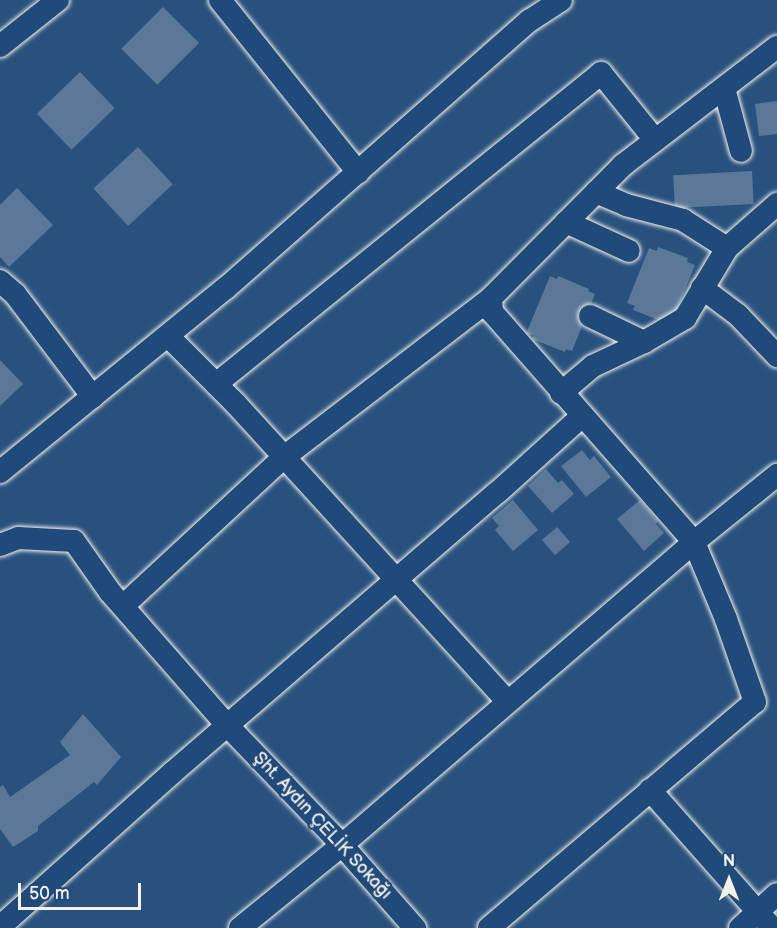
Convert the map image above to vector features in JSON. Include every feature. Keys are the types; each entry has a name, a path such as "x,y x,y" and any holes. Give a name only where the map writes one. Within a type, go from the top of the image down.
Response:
{"street":[{"path":"0,46 58,0"},
{"path":"220,0 358,172"},
{"path":"0,472 168,336 529,21 561,0"},
{"path":"123,606 284,457 491,297 623,165 777,47"},
{"path":"216,384 601,73 655,140"},
{"path":"724,88 741,151"},
{"path":"596,192 626,205 683,220 727,248"},
{"path":"561,393 593,366 644,342 685,318 727,248 777,204"},
{"path":"566,222 629,251"},
{"path":"0,281 15,294 93,396"},
{"path":"702,288 738,315 777,357"},
{"path":"489,928 755,702 726,620 694,542 492,312 491,297"},
{"path":"590,316 644,342"},
{"path":"168,336 284,457 507,701"},
{"path":"2,926 227,725 498,492 582,416"},
{"path":"240,928 342,845 507,701 694,542 777,475"},
{"name":"Şht. Aydın ÇELİK Sokağı","path":"0,545 18,538 74,541 123,606 227,725 342,845 415,928"},
{"path":"650,790 765,920"},
{"path":"740,928 765,920 777,894"}],"building":[{"path":"163,7 199,43 157,85 121,49"},
{"path":"80,72 115,108 72,150 37,114"},
{"path":"777,101 777,134 759,136 755,104"},
{"path":"138,147 173,184 128,226 93,189"},
{"path":"752,171 754,204 675,208 673,175"},
{"path":"17,188 53,225 9,267 0,257 0,205"},
{"path":"658,247 688,258 687,262 695,265 672,321 666,323 633,310 635,306 627,303 649,248 657,251"},
{"path":"550,276 557,279 558,276 589,289 588,291 595,294 572,351 566,349 565,352 532,339 534,335 526,334"},
{"path":"0,360 23,384 0,406"},
{"path":"582,450 590,460 594,456 611,477 586,497 561,466"},
{"path":"546,469 558,483 562,480 574,494 552,513 528,486"},
{"path":"513,500 538,530 513,551 495,530 499,526 492,518"},
{"path":"640,500 658,521 656,524 664,533 644,551 617,519"},
{"path":"557,527 570,542 555,555 542,540"},
{"path":"83,714 121,757 97,785 94,782 38,826 38,831 13,847 0,829 0,787 3,785 10,797 70,755 60,742"}]}
